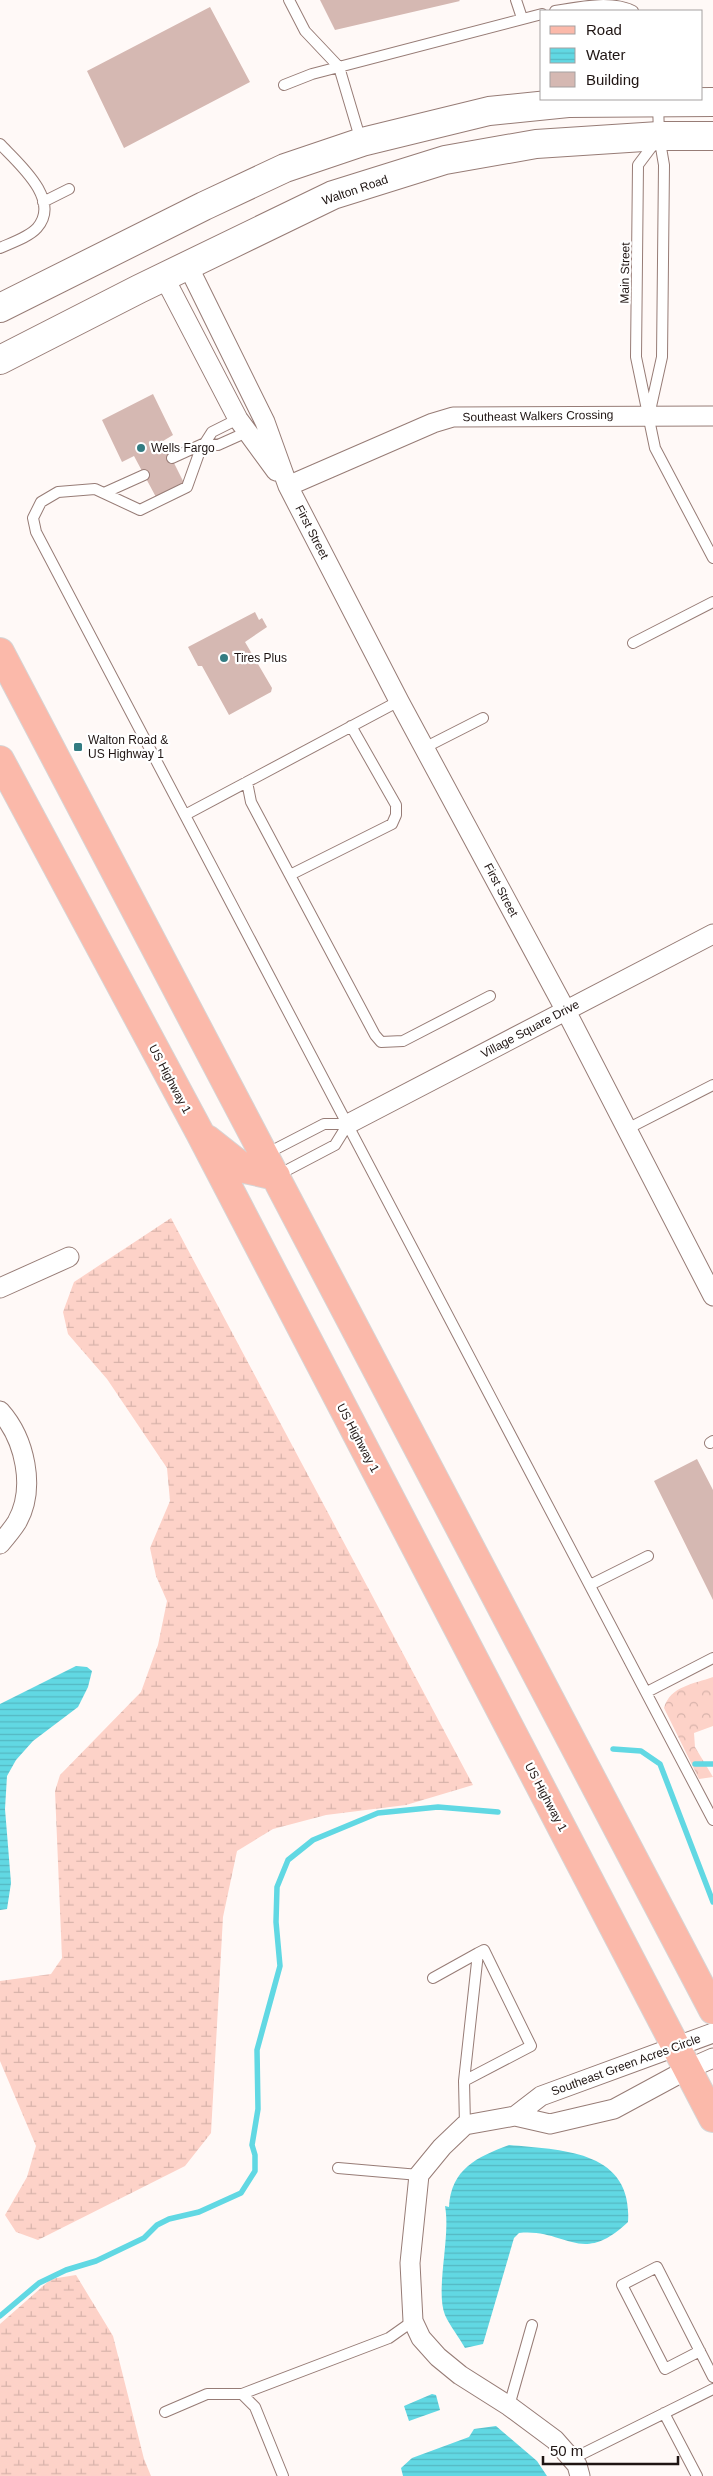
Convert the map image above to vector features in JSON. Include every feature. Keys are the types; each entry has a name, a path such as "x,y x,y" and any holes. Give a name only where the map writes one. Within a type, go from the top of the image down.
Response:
{"main road":[{"path":"0,308 213,201 285,168 362,142 490,111 568,103 658,100 713,102"},
{"name":"Walton Road","path":"0,360 164,277 333,195 445,160 536,144 659,136 713,136"},
{"path":"0,652 713,2010"},
{"name":"US Highway 1","path":"0,760 200,1134 713,2118"},
{"path":"200,1134 245,1169 270,1165"}],"street":[{"name":"First Street","path":"188,266 265,422 288,486 399,701 566,1011 713,1296"},
{"name":"First Street","path":"164,277 242,425 288,486"},
{"name":"Southeast Walkers Crossing","path":"288,486 433,422 453,416 713,416"},
{"name":"Village Square Drive","path":"348,1124 713,934"},
{"path":"0,1288 69,1257"},
{"path":"0,1412 6,1419 24,1452 26,1488 17,1521 0,1544"},
{"name":"Southeast Green Acres Circle","path":"465,2125 515,2116 550,2124 614,2109 713,2033"},
{"name":"Southeast Green Acres Circle","path":"515,2116 541,2096 682,2058 713,2058"},
{"path":"465,2125 442,2147 419,2175 410,2263 413,2321 421,2338 438,2357 460,2375 509,2406 555,2440 576,2468"}],"lane":[{"path":"289,0 305,31 339,67 362,142"},
{"path":"516,0 522,18"},
{"path":"560,10 602,2 626,6 631,10"},
{"path":"284,85 312,74 540,14"},
{"name":"Main Street","path":"649,415 662,357 664,165 659,136 658,100"},
{"name":"Main Street","path":"659,136 638,165 636,357 655,448 713,558"},
{"path":"0,144 29,174 41,191 43,202 43,219 36,229 0,248"},
{"path":"43,202 69,189"},
{"path":"99,491 140,510 188,487 204,444 212,432 242,425"},
{"path":"172,458 204,444 218,445 242,425"},
{"path":"144,475 99,491 58,492 42,502 33,518 36,532 713,1820"},
{"path":"633,643 713,602"},
{"path":"184,815 399,701"},
{"path":"424,748 482,718"},
{"path":"290,875 392,824 396,815 396,805 351,726"},
{"path":"247,782 251,802 375,1035 381,1042 403,1041 490,996"},
{"path":"627,1129 713,1085"},
{"name":"Village Square Drive","path":"270,1165 324,1124 348,1124"},
{"path":"270,1165 335,1145 348,1124"},
{"path":"590,1585 648,1556"},
{"path":"647,1692 713,1658"},
{"path":"433,1978 484,1950 531,2046 464,2081"},
{"path":"465,2125 464,2081 478,1952"},
{"path":"338,2168 419,2175"},
{"path":"700,2351 664,2369 622,2285 657,2267 713,2376"},
{"path":"166,2412 207,2394 242,2394 389,2338 413,2321"},
{"path":"509,2406 532,2324"},
{"path":"576,2468 664,2413 713,2389"},
{"path":"242,2394 255,2407 283,2476"},
{"path":"664,2413 697,2476"}],"green space":[{"path":"171,1218 473,1785 406,1805 326,1815 273,1829 237,1851 223,1917 211,2133 185,2166 38,2240 16,2232 5,2215 27,2177 36,2146 0,2061 0,1981 51,1974 62,1958 55,1791 60,1775 141,1692 158,1645 167,1601 156,1576 150,1548 170,1501 167,1468 107,1379 68,1334 63,1312 74,1282"},
{"path":"713,1677 713,1726 694,1733 695,1747 713,1777 699,1779 664,1708 667,1701 677,1690"},
{"path":"76,2275 113,2336 144,2459 151,2476 0,2476 0,2324 51,2279"}],"water":[{"path":"76,1666 87,1667 92,1671 88,1687 78,1707 33,1741 16,1760 7,1776 5,1809 11,1883 7,1909 0,1910 0,1704"},
{"path":"509,2145 571,2153 590,2158 607,2167 619,2180 626,2198 628,2222 612,2235 598,2242 585,2244 535,2233 519,2233 514,2238 483,2344 465,2348 447,2319 442,2304 446,2233 445,2206 449,2207 455,2183 468,2166 486,2154"},
{"path":"432,2394 436,2395 440,2410 409,2421 404,2406"},
{"path":"496,2426 537,2461 547,2476 403,2476 401,2468 412,2458 469,2437 474,2429"}],"building":[{"path":"320,0 459,0 460,1 335,30"},
{"path":"210,7 250,82 124,148 87,71"},
{"name":"Wells Fargo","path":"153,394 173,435 163,441 185,485 157,499 134,456 122,462 102,420"},
{"name":"Tires Plus","path":"255,612 259,620 262,618 267,627 245,642 272,688 271,692 229,715 202,666 198,666 188,647"},
{"path":"697,1459 713,1490 713,1600 654,1481"}],"waterway":[{"path":"613,1749 641,1751 660,1764 713,1902"},
{"path":"695,1764 713,1764"},
{"path":"0,2316 39,2283 66,2270 96,2261 144,2238 157,2225 169,2219 199,2212 241,2193 255,2171 255,2155 252,2145 258,2109 257,2050 280,1966 276,1922 277,1887 288,1860 313,1840 378,1813 438,1807 498,1812"}],"place":[{"name":"Wells Fargo","path":"141,448"},
{"name":"Tires Plus","path":"224,658"},
{"name":"Walton Road & US Highway 1","path":"78,747"}]}
